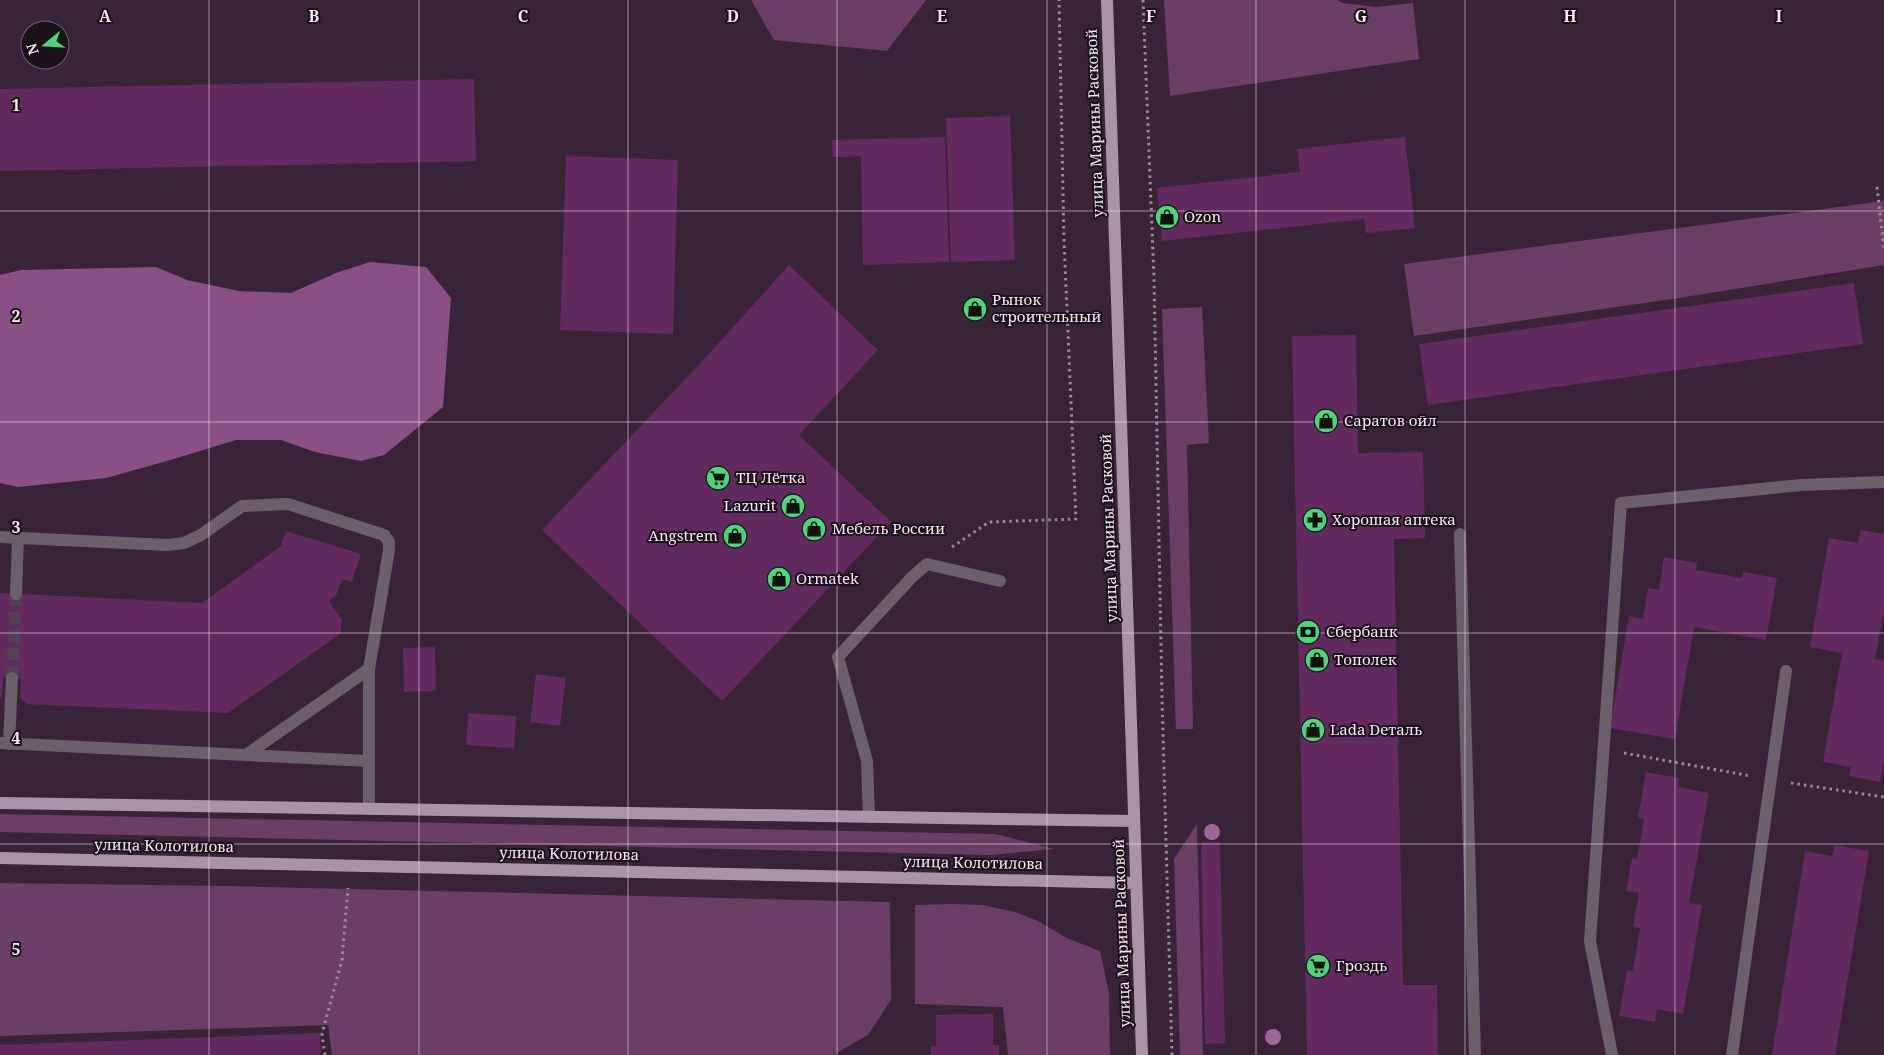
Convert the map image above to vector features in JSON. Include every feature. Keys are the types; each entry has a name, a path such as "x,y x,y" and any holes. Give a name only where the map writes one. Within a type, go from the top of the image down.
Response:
{"main road":[{"name":"улица Марины Расковой","path":"1107,0 1142,1055"},
{"path":"0,803 1134,821"},
{"name":"улица Колотилова","path":"0,858 1136,883"}],"lane":[{"path":"1612,1055 1590,941 1621,502 1801,486 1884,482"},
{"path":"0,538 167,546 184,543 201,535 242,506 288,504 384,535 389,542 389,550 369,669 369,808"},
{"path":"1460,534 1475,1055"},
{"path":"16,594 18,538"},
{"path":"869,816 867,761 838,657 912,577 927,564 1000,580"},
{"path":"246,755 369,669"},
{"path":"1732,1055 1786,671"},
{"path":"12,678 4,744 369,761"}],"path":[{"path":"927,564 989,522 1076,519 1064,240 1059,0"},
{"path":"1143,0 1154,279 1172,1055"},
{"path":"1877,187 1884,250"},
{"path":"1604,749 1884,798"},
{"path":"324,1055 322,1034 342,960 348,882"}],"shaded area":[{"path":"751,0 926,0 887,51 774,40"},
{"path":"1164,0 1338,0 1342,3 1377,7 1413,3 1419,59 1170,96"},
{"path":"1884,201 1884,265 1679,298 1414,336 1404,264"},
{"path":"370,262 426,267 451,298 443,407 384,455 361,461 315,452 281,440 236,440 106,478 18,487 0,483 0,275 21,270 156,267 187,280 239,291 291,293 336,273"},
{"path":"1202,307 1209,443 1187,445 1193,729 1176,729 1162,309"},
{"path":"0,814 995,834 1054,849 990,855 0,832"},
{"path":"1197,824 1203,1055 1180,1055 1174,859"},
{"path":"0,883 226,886 890,902 891,1000 868,1035 833,1055 332,1055 328,1025 0,1036"},
{"path":"915,905 983,905 1015,912 1038,921 1067,938 1100,951 1109,994 1110,1055 1008,1055 1003,1007 915,1004"}],"building":[{"path":"474,79 476,161 0,171 0,89"},
{"path":"1010,116 1015,260 951,262 946,118"},
{"path":"945,137 949,262 863,265 861,156 833,157 832,140"},
{"path":"1405,137 1415,228 1366,233 1364,219 1162,241 1157,188 1300,172 1297,149"},
{"path":"566,156 678,160 673,334 560,330"},
{"name":"ТЦ Лётка","path":"789,265 878,350 799,435 891,522 722,701 542,530 708,355"},
{"path":"1854,283 1863,344 1428,405 1419,344"},
{"path":"1356,335 1358,453 1423,452 1425,538 1394,539 1403,985 1437,985 1438,1055 1307,1055 1292,336"},
{"path":"1861,530 1884,534 1884,611 1875,659 1884,660 1884,761 1880,782 1849,776 1851,767 1823,762 1842,653 1810,647 1829,538 1858,543"},
{"path":"286,531 361,554 352,582 342,579 337,595 329,601 342,620 340,634 228,713 27,704 20,697 21,679 3,678 2,696 0,698 0,593 202,603 281,546"},
{"path":"1664,557 1697,563 1696,570 1742,578 1743,572 1777,578 1766,640 1694,627 1675,739 1610,728 1629,616 1643,619 1648,588 1659,590"},
{"path":"435,647 436,691 404,692 403,648"},
{"path":"536,674 566,678 560,726 530,722"},
{"path":"468,713 516,716 514,748 466,745"},
{"path":"1646,772 1679,778 1678,787 1709,793 1689,903 1702,905 1683,1014 1657,1009 1655,1022 1619,1016 1627,970 1633,971 1640,928 1633,927 1639,893 1626,891 1632,858 1637,859 1644,819 1638,818"},
{"path":"1201,842 1220,842 1225,1043 1205,1044"},
{"path":"1834,845 1869,851 1835,1055 1772,1055 1805,851 1832,856"},
{"path":"993,1014 993,1045 999,1045 999,1055 931,1055 931,1046 936,1046 936,1015"},
{"path":"320,1033 321,1055 0,1055 0,1045"}],"tunnel":[{"path":"12,678 16,594"}],"place":[{"name":"Ozon","path":"1167,217"},
{"name":"Рынок строительный","path":"975,309"},
{"name":"Саратов ойл","path":"1326,421"},
{"name":"ТЦ Лётка","path":"718,478"},
{"name":"Lazurit","path":"793,506"},
{"name":"Хорошая аптека","path":"1315,520"},
{"name":"Мебель России","path":"814,529"},
{"name":"Angstrem","path":"735,536"},
{"name":"Ormatek","path":"779,579"},
{"name":"Сбербанк","path":"1308,632"},
{"name":"Тополек","path":"1317,660"},
{"name":"Lada Dеталь","path":"1313,730"},
{"name":"Гроздь","path":"1318,966"}]}
